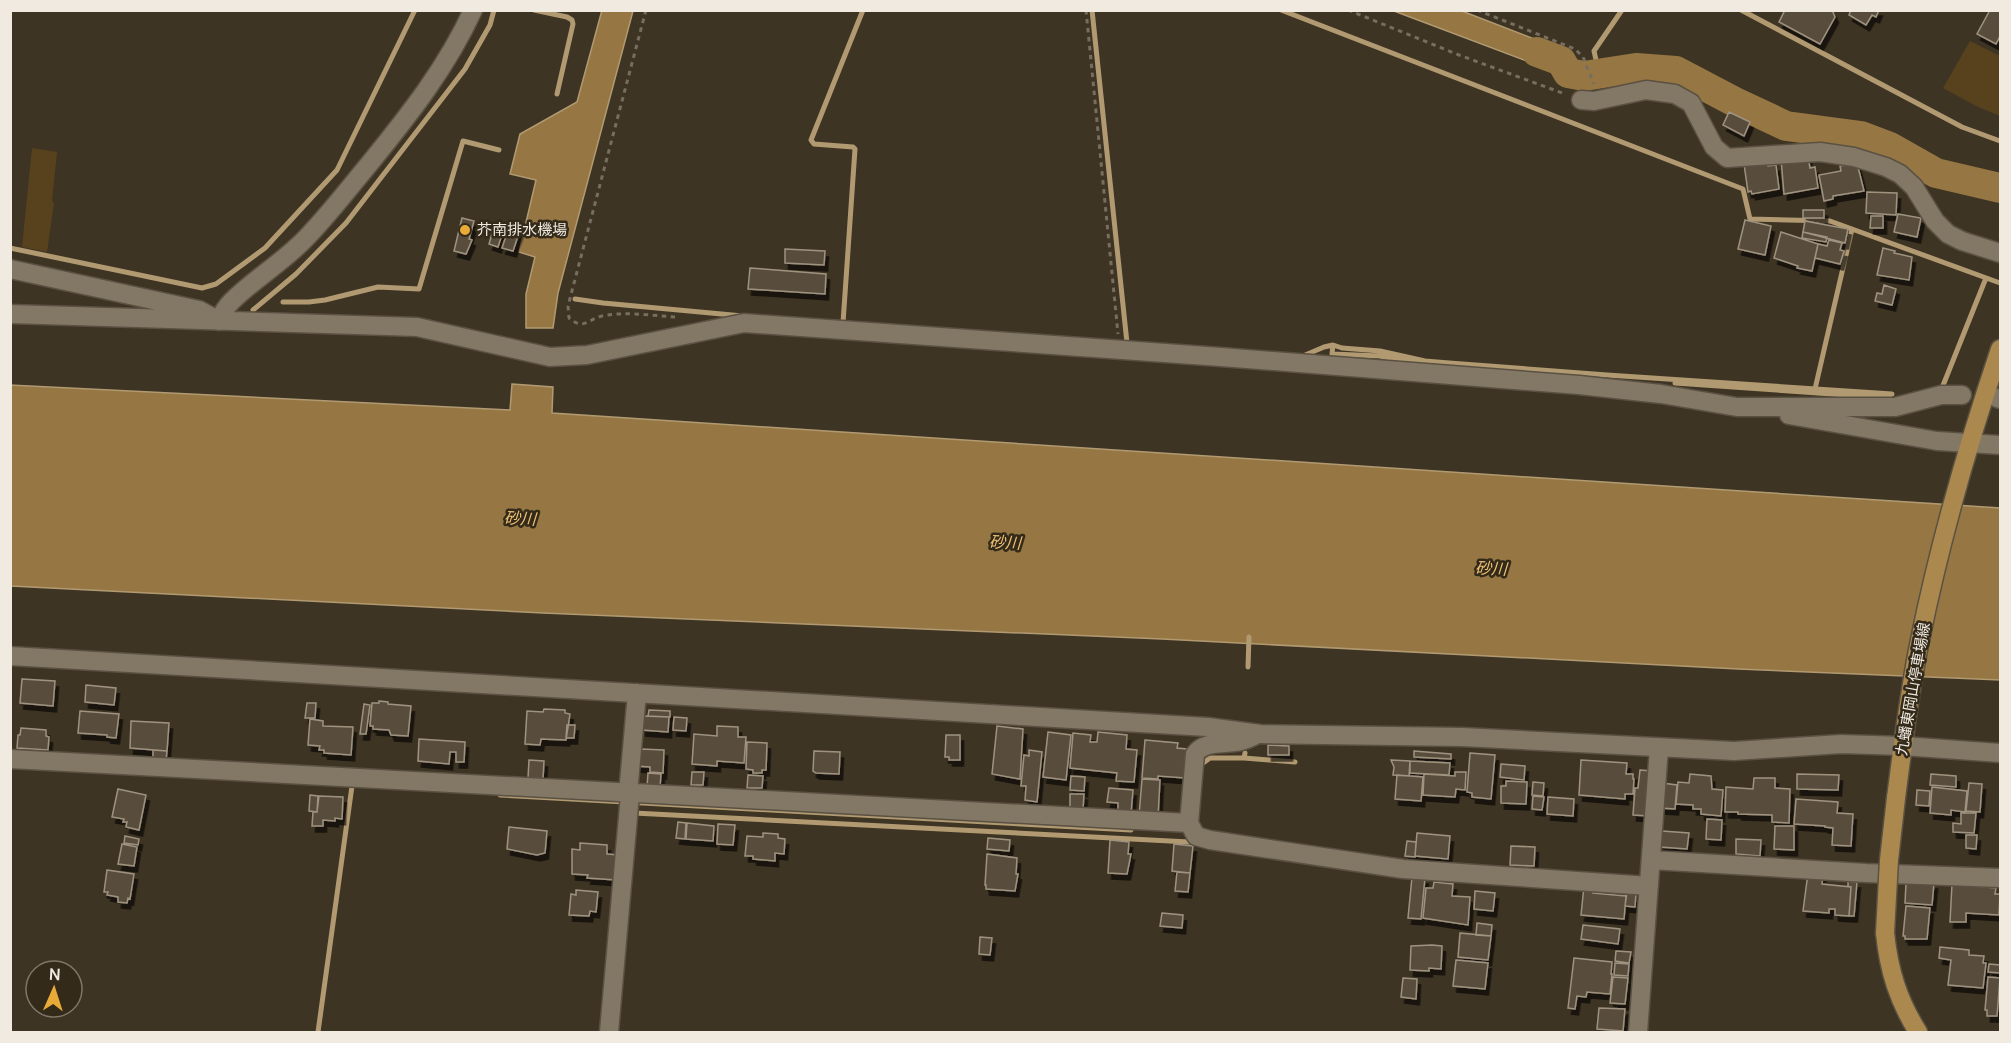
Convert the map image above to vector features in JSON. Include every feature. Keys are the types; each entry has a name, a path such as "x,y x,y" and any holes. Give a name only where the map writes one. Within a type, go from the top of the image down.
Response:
{"main road":[{"name":"九蟠東岡山停車場線","path":"1918,1032 1898,994 1889,964 1885,933 1886,892 1896,798 1906,719 1920,640 1968,443 2001,349"}],"street":[{"path":"462,34 463,10"},
{"path":"219,321 230,303 276,267 308,237 339,201 441,71 473,10"},
{"path":"1581,100 1594,101 1646,90 1675,94 1690,103 1714,147 1727,158 1820,152 1854,157 1886,167 1900,174 1914,187 1935,221 1948,234 1962,241 2001,253"},
{"path":"10,269 199,310 219,321"},
{"path":"10,314 417,327 550,357 586,355 744,323 1579,385 1661,394 1937,441 2001,445"},
{"path":"1737,407 1895,407 1941,395 1962,395"},
{"path":"10,656 1208,727 1260,734 1462,737 1734,751 1841,744 2001,753"},
{"path":"609,1032 637,693"},
{"path":"1260,734 1241,741 1204,746 1198,749 1195,754 1189,823 1196,836 1402,869 1644,885"},
{"path":"1638,1032 1644,885 1651,855 1659,748"},
{"path":"10,759 630,797 1189,823"},
{"path":"1651,855 1866,873 2001,878"}],"path":[{"path":"646,10 568,306 568,318 581,324 600,316 622,314 685,318"},
{"path":"1086,10 1118,339"},
{"path":"1348,10 1459,55 1581,100"},
{"path":"1477,10 1575,49 1583,57 1592,81"}],"shaded area":[{"path":"1970,41 2000,56 2000,116 1943,88"},
{"path":"32,148 57,152 52,201 54,203 47,252 22,247"}],"water":[{"path":"602,10 633,11 558,293 553,328 526,328 526,294 535,257 519,252 536,180 510,174 520,134 577,102"},
{"path":"1394,11 1462,11 1573,54 1569,77"},
{"name":"砂川","path":"512,384 553,387 552,413 2000,508 2000,680 1738,669 1162,639 543,613 11,586 10,385 510,410"}],"building":[{"path":"1785,10 1832,10 1835,17 1820,44 1779,22"},
{"path":"1851,10 1879,10 1876,17 1872,15 1866,25 1849,15"},
{"path":"1990,10 2000,11 2000,36 1996,44 1977,34"},
{"path":"1729,112 1750,122 1744,136 1723,125"},
{"path":"1808,157 1810,168 1815,167 1818,188 1784,194 1781,159"},
{"path":"1767,161 1768,166 1776,165 1779,189 1752,194 1751,191 1748,192 1744,164"},
{"path":"1857,163 1864,191 1833,196 1833,199 1824,201 1819,175 1841,171 1840,166"},
{"path":"1867,192 1897,193 1896,215 1866,213"},
{"path":"1803,210 1824,210 1824,218 1803,218"},
{"path":"1898,214 1921,218 1917,237 1894,232"},
{"path":"1871,216 1883,216 1883,228 1870,228"},
{"name":"芥南排水機場","path":"462,218 474,221 469,239 472,240 466,254 454,251"},
{"path":"1745,220 1771,226 1765,255 1738,249"},
{"path":"1805,221 1848,229 1845,243 1803,232"},
{"path":"495,223 505,225 498,247 489,244"},
{"path":"509,227 520,230 513,251 502,248"},
{"path":"1781,232 1818,244 1812,271 1797,268 1798,266 1774,258"},
{"path":"1803,232 1827,237 1826,242 1802,238"},
{"path":"1829,240 1842,243 1840,250 1844,251 1840,264 1815,258 1818,244 1827,246"},
{"path":"1883,248 1912,257 1909,280 1877,275"},
{"path":"785,249 825,251 824,265 785,263"},
{"path":"750,268 826,274 825,294 748,289"},
{"path":"1884,285 1896,289 1892,305 1875,301 1877,293 1882,294"},
{"path":"22,679 55,681 53,706 20,703"},
{"path":"86,685 116,688 114,705 85,702"},
{"path":"379,701 411,706 408,736 391,735 389,730 373,729 373,726 370,726 372,703 379,703"},
{"path":"307,703 316,703 315,718 305,718"},
{"path":"364,704 370,705 366,734 360,734"},
{"path":"544,709 565,710 565,713 570,714 566,740 541,739 540,745 525,744 527,711 543,712"},
{"path":"649,710 670,711 670,717 648,716"},
{"path":"80,711 119,714 116,738 107,737 107,735 78,733"},
{"path":"643,716 669,717 668,732 642,730"},
{"path":"674,717 687,718 686,731 673,730"},
{"path":"310,719 323,721 323,726 353,727 351,755 324,753 324,750 319,750 320,746 308,745"},
{"path":"131,721 169,723 167,751 130,748"},
{"path":"567,725 575,725 574,738 566,738"},
{"path":"717,726 738,727 738,737 746,737 744,763 717,761 717,766 692,764 694,734 717,736"},
{"path":"997,726 1023,729 1020,779 992,774"},
{"path":"21,728 46,730 46,736 49,737 48,750 17,748"},
{"path":"1048,732 1071,735 1066,780 1043,777"},
{"path":"1098,732 1127,735 1126,749 1137,750 1134,782 1116,781 1117,773 1070,768 1073,733 1091,735 1090,742 1097,742"},
{"path":"946,735 960,735 960,760 949,760 949,757 945,757"},
{"path":"419,739 465,742 464,762 456,762 456,752 450,752 449,764 418,761"},
{"path":"1145,740 1178,743 1177,748 1187,749 1185,778 1158,776 1158,779 1142,778"},
{"path":"747,742 767,743 766,770 762,770 762,773 753,773 753,770 746,769"},
{"path":"1268,745 1289,746 1289,755 1268,755"},
{"path":"641,749 664,750 663,773 650,772 650,767 635,766 636,754 641,754"},
{"path":"153,750 167,751 166,760 153,759"},
{"path":"1029,750 1042,752 1037,802 1025,800 1026,786 1021,786 1024,755 1029,756"},
{"path":"814,751 840,752 839,774 813,771"},
{"path":"1414,751 1451,754 1451,759 1414,757"},
{"path":"1470,753 1495,755 1491,799 1472,797 1472,793 1467,792"},
{"path":"529,760 544,761 543,779 528,778"},
{"path":"1391,760 1410,761 1409,776 1393,775 1394,767"},
{"path":"1581,760 1627,763 1626,774 1633,774 1634,779 1633,794 1625,794 1625,799 1579,795"},
{"path":"1410,761 1450,763 1449,775 1410,773"},
{"path":"1501,764 1525,766 1524,780 1500,777"},
{"path":"1640,770 1652,771 1649,816 1633,815 1635,788 1638,788"},
{"path":"692,772 704,772 703,785 691,785"},
{"path":"1455,772 1466,772 1465,790 1456,789 1455,797 1423,795 1424,774 1455,776"},
{"path":"648,773 661,774 660,787 647,787"},
{"path":"1690,774 1711,776 1712,789 1723,790 1721,816 1701,814 1701,809 1693,809 1693,805 1676,804 1678,782 1689,783"},
{"path":"1797,774 1839,775 1838,790 1797,789"},
{"path":"1931,774 1956,776 1956,787 1930,785"},
{"path":"748,775 763,776 762,788 747,788"},
{"path":"1397,775 1423,777 1421,801 1395,799"},
{"path":"1071,776 1085,777 1084,791 1070,790"},
{"path":"1754,778 1775,778 1775,788 1790,789 1789,823 1772,822 1772,815 1725,812 1726,787 1753,789"},
{"path":"1142,779 1160,780 1158,817 1139,816"},
{"path":"1506,781 1527,782 1526,804 1501,803 1501,786 1506,786"},
{"path":"1533,782 1544,783 1543,796 1532,795"},
{"path":"1662,783 1677,785 1675,809 1660,808"},
{"path":"1969,783 1982,784 1980,812 1966,811"},
{"path":"1932,787 1967,791 1965,812 1951,810 1951,815 1930,813"},
{"path":"1109,788 1133,790 1131,814 1118,813 1118,803 1107,802"},
{"path":"118,789 146,795 139,830 126,827 127,822 123,822 124,819 112,817"},
{"path":"1917,790 1930,791 1929,806 1916,805"},
{"path":"1070,794 1084,794 1083,809 1070,809"},
{"path":"310,795 318,796 317,812 309,811"},
{"path":"319,796 343,797 342,819 323,820 323,826 312,826 313,812 317,812"},
{"path":"1533,796 1544,797 1542,810 1532,809"},
{"path":"1548,797 1574,799 1573,816 1547,814"},
{"path":"1796,799 1838,802 1837,813 1853,814 1851,846 1832,845 1833,828 1794,824"},
{"path":"1961,813 1976,813 1974,833 1953,832 1953,823 1961,824"},
{"path":"1707,819 1722,820 1721,840 1706,839"},
{"path":"678,822 686,823 685,839 676,838"},
{"path":"687,823 714,826 713,841 686,839"},
{"path":"718,824 735,825 733,845 717,844"},
{"path":"1775,826 1794,826 1794,850 1774,849"},
{"path":"509,827 547,831 545,853 537,855 507,849"},
{"path":"1662,831 1689,833 1687,849 1660,847"},
{"path":"763,833 778,834 778,838 785,839 784,854 775,853 775,861 745,856 747,836 763,837"},
{"path":"1417,833 1450,836 1448,859 1415,856"},
{"path":"1966,835 1977,835 1976,849 1966,848"},
{"path":"125,836 139,839 138,845 124,843"},
{"path":"988,838 1010,840 1009,851 987,849"},
{"path":"1736,839 1761,840 1760,856 1736,854"},
{"path":"1110,840 1129,842 1128,854 1131,854 1127,874 1108,873"},
{"path":"1407,841 1416,842 1415,857 1405,856"},
{"path":"580,843 607,845 607,854 619,855 616,880 587,878 588,875 572,874 572,849 580,850"},
{"path":"122,844 137,847 134,866 118,864"},
{"path":"1174,844 1193,846 1190,873 1172,871"},
{"path":"1511,846 1535,847 1534,866 1510,865"},
{"path":"987,854 1017,858 1016,874 1018,874 1015,891 986,889"},
{"path":"107,870 134,874 130,899 128,898 127,903 118,902 118,897 107,895 108,892 104,892"},
{"path":"1177,872 1190,873 1188,892 1175,891"},
{"path":"1808,873 1823,874 1822,884 1851,887 1849,916 1835,915 1835,909 1829,909 1829,913 1803,911"},
{"path":"1412,877 1425,878 1421,919 1408,918"},
{"path":"1848,881 1857,882 1854,916 1849,916 1851,887 1848,887"},
{"path":"1434,882 1453,884 1452,896 1470,897 1468,925 1423,918 1426,888 1433,888"},
{"path":"1906,883 1934,883 1932,905 1905,903"},
{"path":"1952,884 1996,888 1995,894 2000,894 1999,915 1966,913 1966,922 1950,922"},
{"path":"1584,886 1593,887 1593,893 1626,896 1624,919 1581,915"},
{"path":"576,890 598,892 596,912 590,911 589,916 569,915 571,894 576,895"},
{"path":"1475,891 1495,893 1493,911 1474,909"},
{"path":"1627,892 1636,893 1635,907 1625,906"},
{"path":"1906,906 1930,908 1927,939 1905,939 1903,936"},
{"path":"1162,913 1183,915 1182,928 1160,926"},
{"path":"1477,923 1492,925 1491,936 1476,935"},
{"path":"1583,925 1620,929 1618,944 1581,939"},
{"path":"1460,933 1491,936 1488,960 1458,957"},
{"path":"980,937 992,938 990,955 979,954"},
{"path":"1411,946 1442,946 1441,969 1410,970"},
{"path":"1940,947 1969,950 1969,955 1984,956 1983,963 1986,963 1983,988 1948,985 1951,960 1939,958"},
{"path":"1616,951 1631,952 1629,963 1615,961"},
{"path":"1574,958 1612,962 1610,994 1587,992 1586,997 1577,996 1575,1009 1568,1008"},
{"path":"1456,960 1488,963 1485,989 1453,986"},
{"path":"1615,963 1629,964 1628,976 1614,975"},
{"path":"1989,964 2000,965 2000,973 1988,972"},
{"path":"1613,977 1628,978 1625,1004 1610,1003"},
{"path":"1988,977 2000,978 1997,1016 1987,1016 1987,1010 1985,1010"},
{"path":"1403,978 1417,979 1416,999 1401,997"},
{"path":"1599,1008 1625,1009 1623,1031 1597,1029"}],"waterway":[{"path":"10,248 202,288 216,284 265,248 337,170 415,10"},
{"path":"253,310 296,274 346,223 465,69 490,25 494,10"},
{"path":"534,10 572,20 557,94"},
{"path":"843,323 855,149 814,144 811,140 863,10"},
{"path":"1092,10 1127,343"},
{"path":"1281,10 1743,189 1750,219 1830,221 2000,283"},
{"path":"1599,73 1594,51 1622,10"},
{"path":"1741,10 1962,127 2000,141"},
{"path":"1537,52 1561,61 1568,73 1584,76 1636,68 1676,71 1786,126 1861,136 1890,147 1936,173 2000,188"},
{"path":"283,302 325,300 378,287 419,289 463,141 499,150"},
{"path":"1815,389 1852,229"},
{"path":"1942,388 1986,278"},
{"path":"575,299 743,316"},
{"path":"1333,345 1332,354 1380,356 1420,364"},
{"path":"1303,356 1333,345 1342,348 1380,351 1425,361 1892,394"},
{"path":"1675,383 1890,398"},
{"path":"1248,667 1249,637"},
{"path":"1199,766 1210,758 1244,758 1245,753"},
{"path":"1244,758 1295,762"},
{"path":"318,1032 352,786"},
{"path":"500,795 1131,830"},
{"path":"634,813 1189,842"}],"place":[{"name":"芥南排水機場","path":"465,230"}]}
